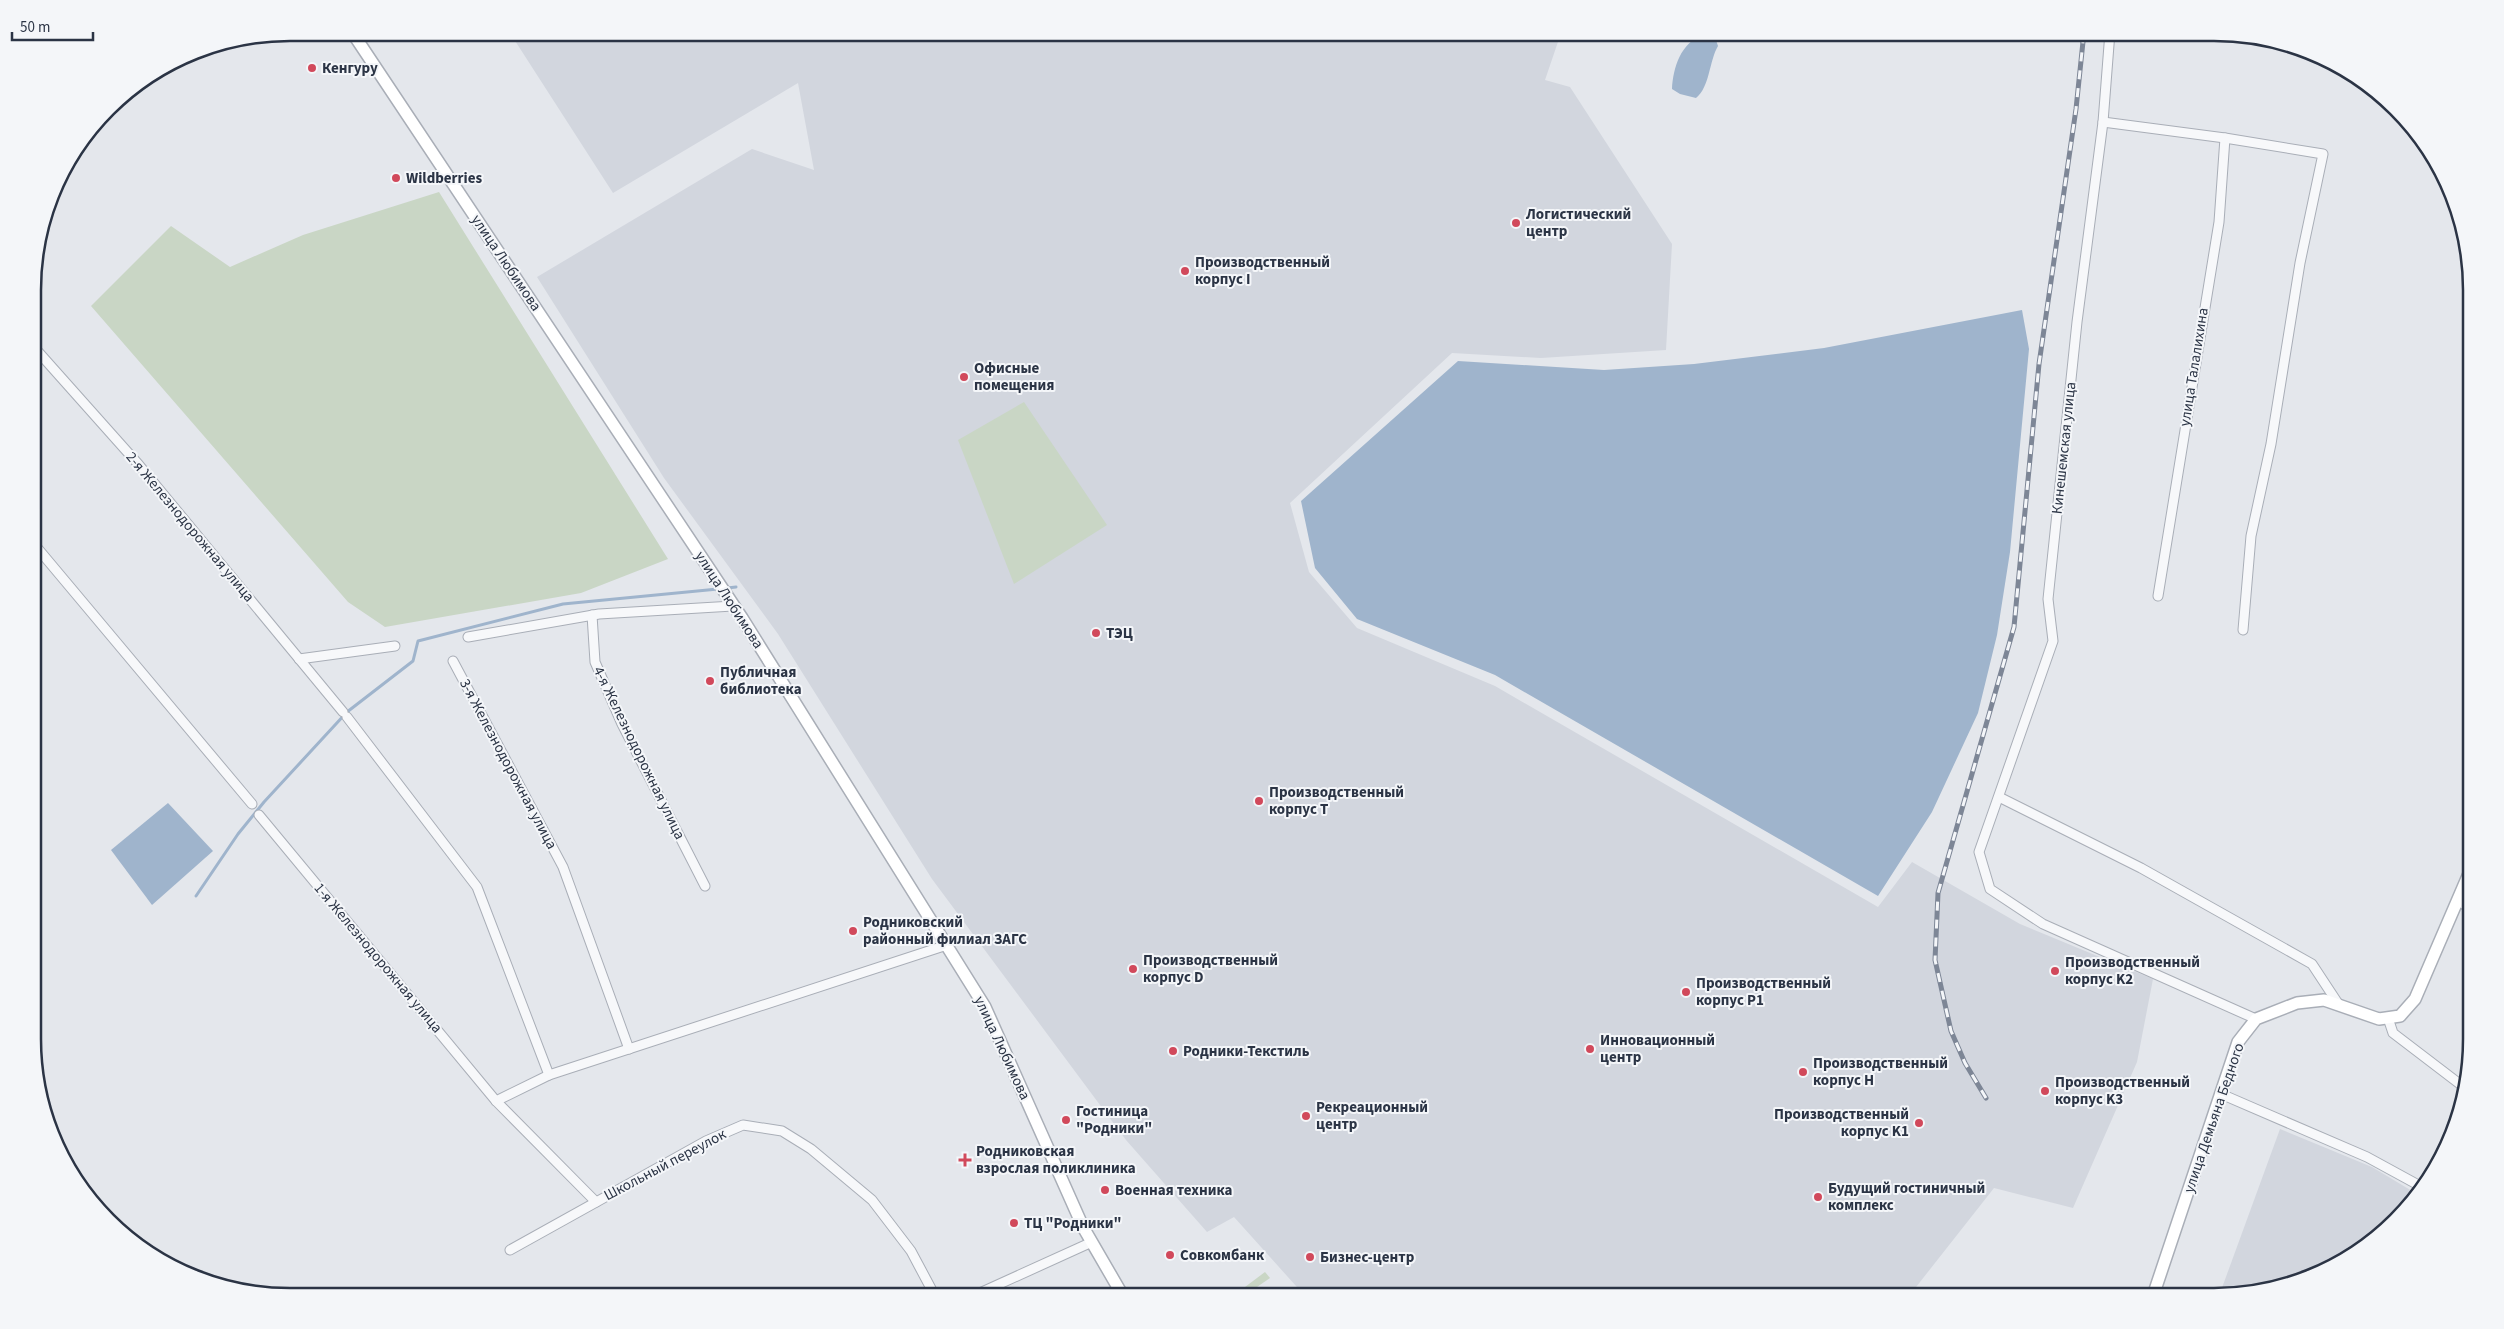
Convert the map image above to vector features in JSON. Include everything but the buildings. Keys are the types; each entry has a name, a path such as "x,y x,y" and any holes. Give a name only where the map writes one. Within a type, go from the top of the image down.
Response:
{"main road":[{"name":"улица Любимова","path":"358,41 726,594 985,1007 1083,1227 1118,1288"},
{"path":"2256,1019 2297,1003 2324,1000 2380,1018 2400,1016 2416,999 2463,888"},
{"name":"улица Демьяна Бедного","path":"2156,1288 2238,1042 2256,1019"}],"street":[{"name":"Кинешемская улица","path":"2109,41 2103,122 2077,322 2048,599 2053,641 1980,852 1990,889 2043,924 2256,1019"},
{"path":"2103,122 2225,138 2322,154 2300,262 2271,444 2251,536 2243,630"},
{"name":"улица Талалихина","path":"2158,596 2219,222 2225,138"},
{"name":"2-я Железнодорожная улица","path":"41,355 140,465 299,658 477,886 549,1075"},
{"path":"41,552 252,804"},
{"path":"468,638 592,615 733,606"},
{"name":"4-я Железнодорожная улица","path":"592,615 595,662 622,724 705,886"},
{"path":"299,658 395,646"},
{"name":"3-я Железнодорожная улица","path":"453,660 563,867 629,1048"},
{"path":"1999,797 2141,868 2312,964 2339,1005"},
{"name":"1-я Железнодорожная улица","path":"259,815 496,1101 596,1202"},
{"path":"2458,900 2463,904"},
{"path":"496,1101 549,1075 947,945"},
{"path":"2388,1018 2393,1033 2459,1083"},
{"path":"2221,1094 2367,1157 2416,1184"},
{"name":"Школьный переулок","path":"510,1250 706,1141 742,1124 782,1131 811,1149 872,1200 911,1251 931,1288"},
{"path":"991,1288 1092,1242"}],"shaded area":[{"path":"515,41 1558,41 1545,80 1570,87 1672,244 1666,350 1541,358 1452,353 1290,503 1309,572 1357,628 1495,686 1878,907 1912,862 2020,924 2153,979 2137,1062 2073,1208 1994,1188 1915,1288 1298,1288 1234,1217 1207,1232 1126,1140 932,879 778,634 664,478 537,277 752,149 814,170 798,83 613,193"},
{"path":"2280,1129 2372,1167 2411,1190 2378,1226 2352,1246 2324,1262 2294,1275 2262,1283 2222,1287"}],"green space":[{"path":"439,192 668,559 581,593 385,627 348,602 91,306 171,226 230,267 303,235"},
{"path":"1024,402 1107,525 1014,584 958,440"},
{"path":"1265,1272 1270,1278 1256,1288 1244,1288"}],"water":[{"path":"1691,41 1716,41 1718,46 1707,81 1696,98 1680,94 1672,89 1676,65"},
{"path":"2022,310 2029,349 2010,552 1997,635 1978,713 1932,812 1878,896 1495,675 1357,619 1315,568 1301,501 1458,361 1604,370 1694,364 1824,348"},
{"path":"168,803 213,851 152,905 111,850"}],"waterway":[{"path":"727,588 736,587"},
{"path":"196,896 238,834 264,802 347,712 413,661 418,641 563,604 718,589"}],"railway":[{"path":"1986,1098 1965,1063 1951,1031 1935,960 1938,893 2014,627 2039,364 2076,109 2083,41"}],"place":[{"name":"Кенгуру","path":"312,68"},
{"name":"Wildberries","path":"396,178"},
{"name":"Логистический центр","path":"1516,223"},
{"name":"Производственный корпус I","path":"1185,271"},
{"name":"Офисные помещения","path":"964,377"},
{"name":"ТЭЦ","path":"1096,633"},
{"name":"Публичная библиотека","path":"710,681"},
{"name":"Производственный корпус T","path":"1259,801"},
{"name":"Родниковский районный филиал ЗАГС","path":"853,931"},
{"name":"Производственный корпус D","path":"1133,969"},
{"name":"Производственный корпус K2","path":"2055,971"},
{"name":"Производственный корпус P1","path":"1686,992"},
{"name":"Инновационный центр","path":"1590,1049"},
{"name":"Родники-Текстиль","path":"1173,1051"},
{"name":"Производственный корпус H","path":"1803,1072"},
{"name":"Производственный корпус K3","path":"2045,1091"},
{"name":"Рекреационный центр","path":"1306,1116"},
{"name":"Гостиница \"Родники\"","path":"1066,1120"},
{"name":"Производственный корпус K1","path":"1919,1123"},
{"name":"Родниковская взрослая поликлиника","path":"965,1160"},
{"name":"Военная техника","path":"1105,1190"},
{"name":"Будущий гостиничный комплекс","path":"1818,1197"},
{"name":"ТЦ \"Родники\"","path":"1014,1223"},
{"name":"Совкомбанк","path":"1170,1255"},
{"name":"Бизнес-центр","path":"1310,1257"}]}
